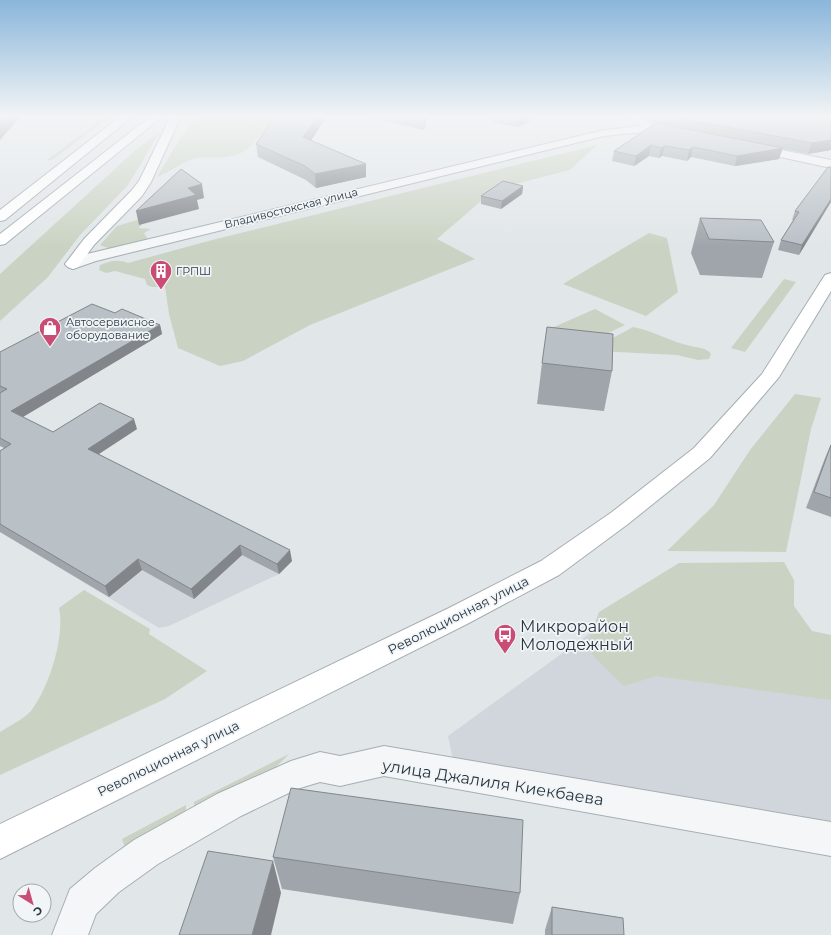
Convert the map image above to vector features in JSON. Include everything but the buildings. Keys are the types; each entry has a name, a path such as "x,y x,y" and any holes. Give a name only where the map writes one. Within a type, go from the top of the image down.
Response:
{"main road":[{"path":"0,217 73,160"},
{"path":"0,241 103,160"},
{"path":"73,264 89,242 137,193 155,160"},
{"name":"Революционная улица","path":"0,842 458,616 550,568 620,518 702,453 768,377 831,278"}],"street":[{"name":"Владивостокская улица","path":"73,264 92,257 490,160"},
{"path":"807,160 831,164"},
{"path":"818,162 826,160"},
{"path":"89,242 90,248 97,252 112,253"},
{"name":"улица Джалиля Киекбаева","path":"70,935 83,902 107,880 146,852 229,805 290,776 320,767 340,771 384,761 831,839"}],"shaded area":[{"path":"43,435 292,561 279,574 169,626 159,628 0,532 0,461"},
{"path":"597,628 831,653 831,825 453,760 448,736"}],"green space":[{"path":"125,160 143,160 128,185 80,235 48,277 0,321 0,274"},
{"path":"167,160 192,160 166,173 157,177"},
{"path":"538,160 581,160 570,170 495,189 437,239 475,259 310,325 243,361 220,366 178,348 169,314 165,287 152,287 147,285 145,279 115,271 106,273 99,270 100,265 111,262 121,261 128,263 212,240"},
{"path":"137,220 145,222 138,228 151,229 144,233 149,241 118,248 100,245 117,226"},
{"path":"649,233 667,238 678,292 646,316 563,284"},
{"path":"784,279 796,282 745,352 731,348"},
{"path":"595,309 625,325 577,348 547,330"},
{"path":"633,327 676,342 705,349 711,354 709,359 698,360 677,355 597,351 609,340"},
{"path":"795,394 821,398 811,429 786,552 667,551 714,505 750,450"},
{"path":"784,562 794,580 794,606 812,631 831,635 831,700 656,676 624,686 595,658 587,645 599,612 679,563"},
{"path":"84,590 150,629 149,634 207,671 165,699 0,775 0,732 28,714 38,701 49,676 58,647 60,633 59,608"},
{"path":"289,754 274,769 195,813 194,802"},
{"path":"186,805 186,821 127,853 122,839"}],"place":[{"name":"ГРПШ","path":"161,290"},
{"name":"Автосервисное оборудование","path":"50,348"},
{"name":"Микрорайон Молодежный","path":"505,654"}]}
